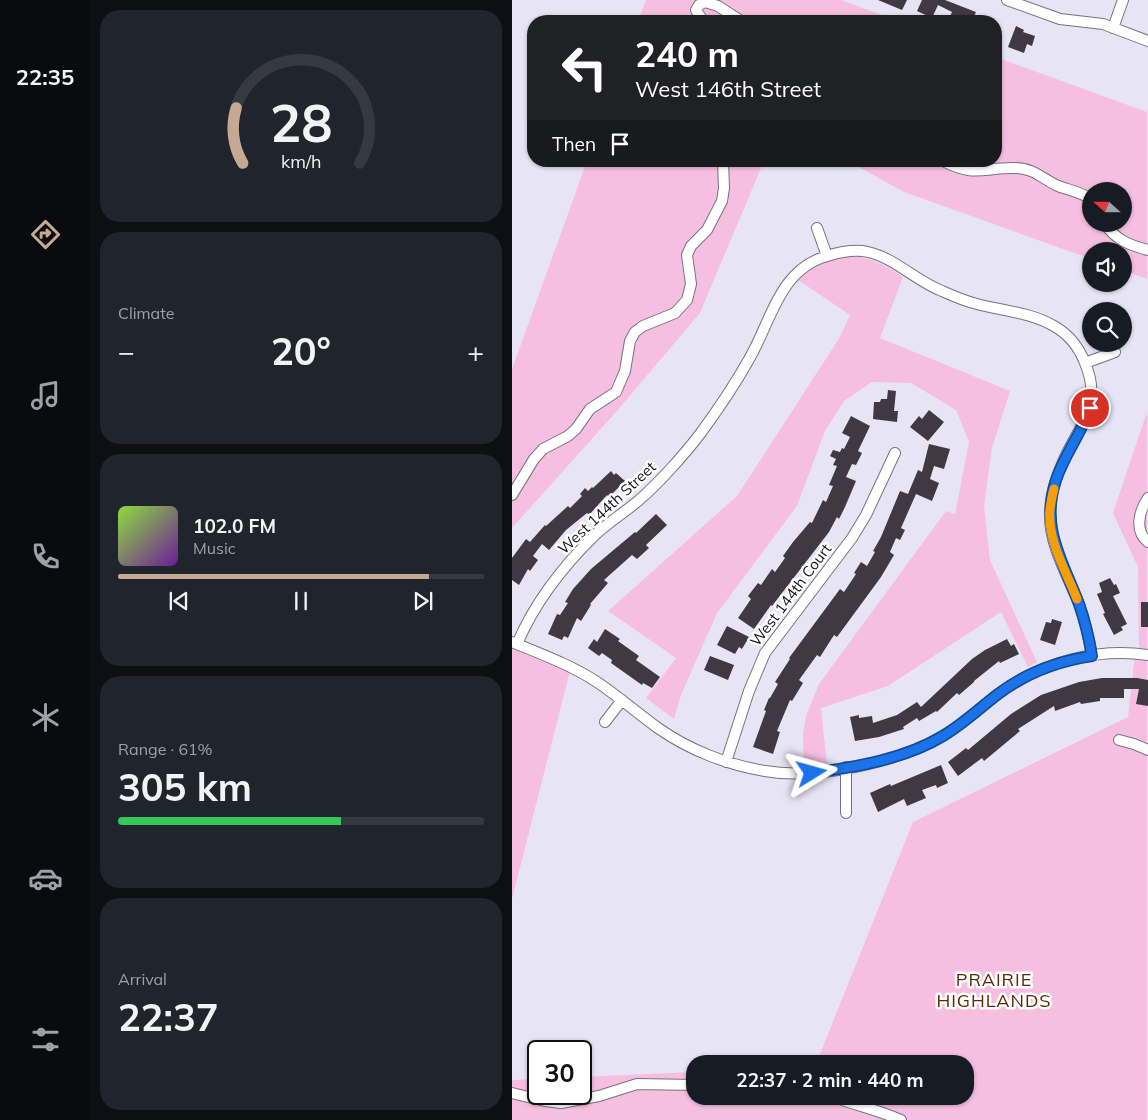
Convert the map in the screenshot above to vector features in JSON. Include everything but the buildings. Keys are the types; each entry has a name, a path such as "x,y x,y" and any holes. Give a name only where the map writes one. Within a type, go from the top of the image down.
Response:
{"street":[{"path":"1007,0 1060,20 1103,24 1148,41"},
{"path":"1112,28 1123,0"},
{"path":"699,15 696,10 699,5 705,2 713,4 731,15"},
{"path":"512,495 534,459 543,449 568,436 576,429 590,409 616,392 626,371 630,341 635,332 643,326 675,313 687,300 691,284 686,255 690,246 707,230 722,201 725,182 724,167"},
{"path":"956,167 974,172 1009,168 1027,169 1059,186 1082,194"},
{"path":"817,228 827,256"},
{"path":"1111,232 1121,241 1148,250"},
{"name":"West 144th Street","path":"515,643 543,594 572,559 597,534 657,483 699,435 749,361 782,290 797,273 818,258 841,251 867,251 888,259 909,274 940,291 977,304 1038,318 1065,333 1085,363"},
{"path":"1092,656 1079,606 1058,556 1052,531 1050,510 1055,481 1066,454 1086,420 1090,408 1090,381 1085,363 1116,352"},
{"name":"West 144th Court","path":"726,762 749,691 765,653 852,538 866,515 895,453"},
{"path":"1148,498 1142,507 1139,520 1140,534 1148,542"},
{"path":"515,643 571,667 622,700 674,738 705,754 748,768 781,773 812,773 886,759 930,743 955,728 1007,688 1030,674 1064,661 1122,653 1148,655"},
{"path":"605,722 622,700"},
{"path":"1119,740 1148,750"},
{"path":"846,767 846,813"},
{"path":"512,1093 561,1103 606,1094 637,1084 686,1085"},
{"path":"856,1105 888,1113 901,1120"}],"shaded area":[{"path":"646,0 841,0 882,15 640,15"},
{"path":"1002,59 1147,112 1147,279 1132,273 1132,242 1082,242 1082,256 904,192 859,167 1002,167"},
{"path":"585,167 761,167 700,313 616,412 512,528 512,369"},
{"path":"855,256 869,259 903,277 880,338 1010,391 992,448 984,506 990,560 1037,662 1028,667 1001,612 888,686 821,708 827,765 804,766 803,733 806,716 819,684 946,511 955,514 969,442 956,410 911,383 872,382 844,401 825,431 797,506 717,613 681,695 674,719 646,698 676,658 608,611 737,496 840,337 850,315 798,280 812,269 824,263"},
{"path":"1147,412 1147,1120 512,1120 512,1080 527,1079 527,1105 592,1105 592,1077 686,1072 686,1105 974,1105 974,1055 820,1055 913,822 1128,717 1135,654 1139,653 1138,567 1113,513"},
{"path":"512,642 571,667 512,899"}],"slow traffic":[{"path":"1054,489 1050,510 1052,531 1058,556 1077,599"}],"district":[{"name":"PRAIRIE HIGHLANDS","path":"994,990"}],"route":[{"path":"812,773 886,759 916,749 944,736 997,695 1030,674 1064,661 1092,656 1084,620 1058,556 1052,531 1050,510 1055,481 1066,454 1086,420 1090,408"}]}
